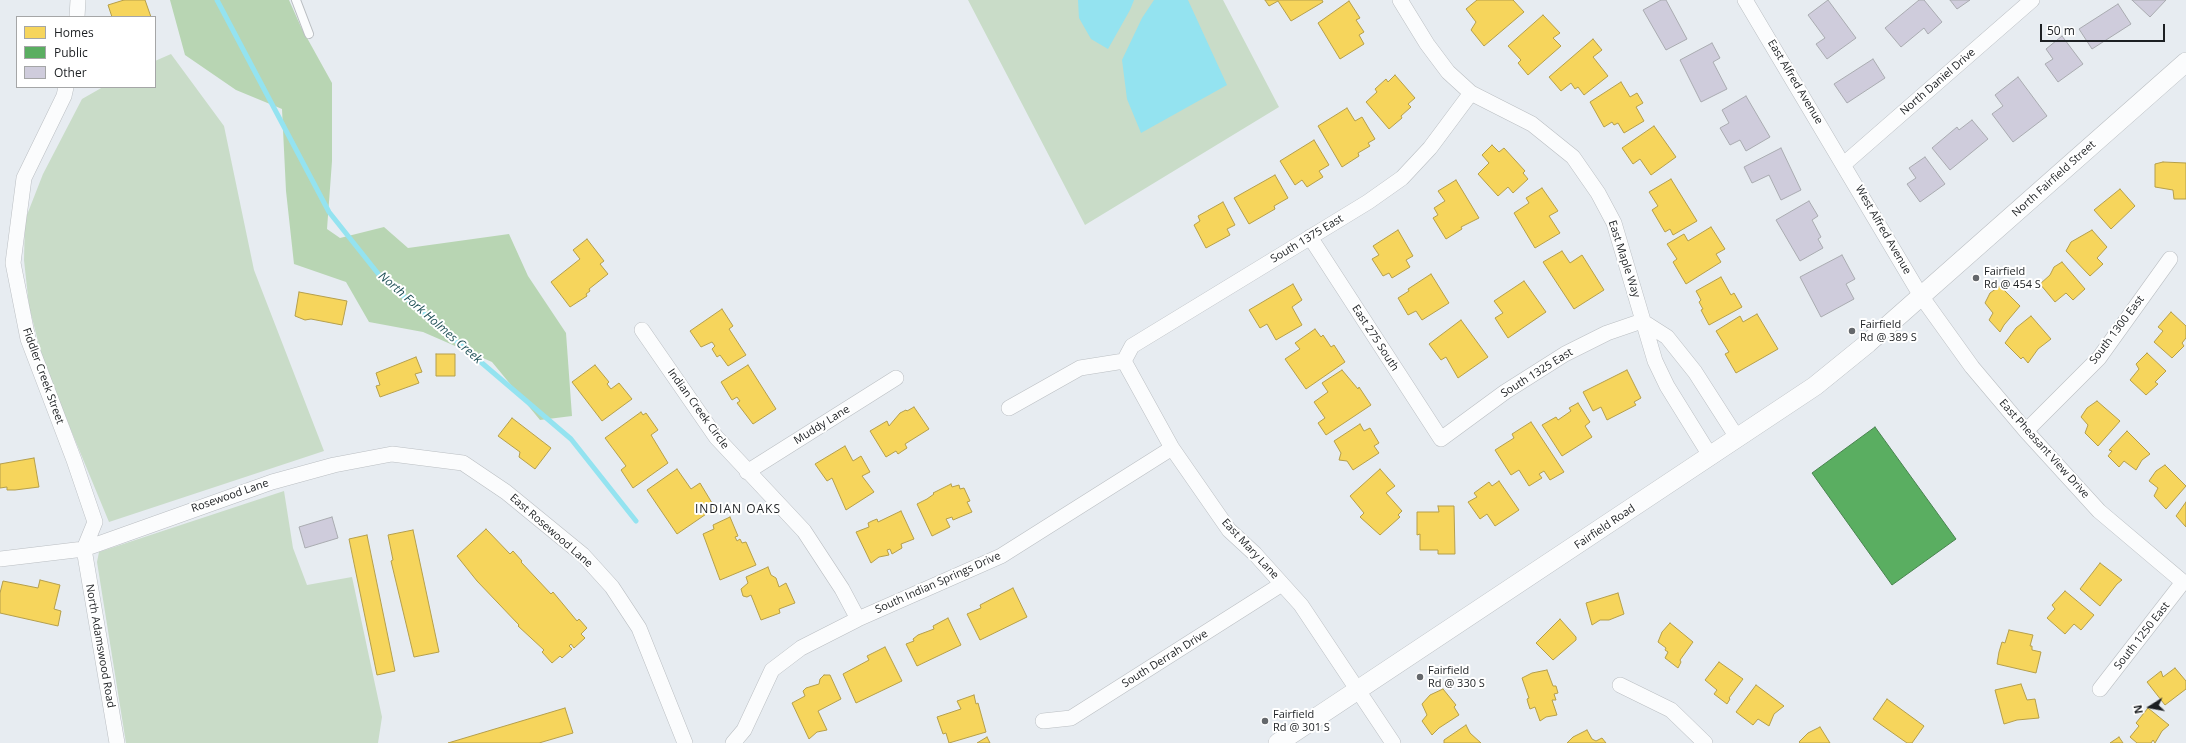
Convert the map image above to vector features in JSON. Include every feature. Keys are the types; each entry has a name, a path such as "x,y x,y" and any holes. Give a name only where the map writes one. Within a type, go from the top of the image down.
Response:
{"street":[{"path":"78,0 78,16"},
{"name":"East Maple Way","path":"1400,0 1427,44 1448,72 1471,93 1532,124 1572,157 1598,193 1614,223 1631,276 1642,321 1655,361 1667,386 1711,456"},
{"name":"East Alfred Avenue","path":"1745,0 1844,164"},
{"name":"North Daniel Drive","path":"1844,164 2032,0"},
{"name":"North Fairfield Street","path":"1922,296 2186,62"},
{"name":"Fiddler Creek Street","path":"66,88 64,96 24,178 13,263 28,339 96,522 84,549"},
{"name":"South 1375 East","path":"1124,361 1132,346 1368,202 1402,178 1430,148 1471,93"},
{"name":"West Alfred Avenue","path":"1844,164 1922,296"},
{"name":"East 275 South","path":"1310,238 1441,439"},
{"name":"South 1300 East","path":"2026,432 2100,358 2170,259"},
{"name":"East Pheasant View Drive","path":"1922,296 1972,367 2026,432 2099,511 2184,582"},
{"name":"Fairfield Road","path":"1278,743 1359,691 1738,439 1815,386 1922,296"},
{"path":"1642,321 1667,337 1695,372 1738,439"},
{"name":"South 1325 East","path":"1441,439 1504,392 1565,354 1607,333 1642,321"},
{"name":"Indian Creek Circle","path":"642,330 716,437 747,472 804,531 842,589 858,619"},
{"path":"1009,408 1080,368 1124,361"},
{"name":"East Mary Lane","path":"1124,361 1172,448 1229,530 1255,554 1300,605 1393,743"},
{"name":"Muddy Lane","path":"747,472 896,378"},
{"name":"South Indian Springs Drive","path":"733,743 744,730 772,670 801,648 858,619 1001,556 1172,448"},
{"name":"Rosewood Lane","path":"0,559 84,549 272,482 334,465 392,454 463,463"},
{"name":"East Rosewood Lane","path":"463,463 506,492 571,546 612,587 639,628 685,743"},
{"name":"North Adamswood Road","path":"84,549 117,743"},
{"name":"South 1250 East","path":"2100,689 2184,582"},
{"name":"South Derrah Drive","path":"1043,721 1071,718 1282,584"},
{"path":"1620,685 1671,710 1705,743"}],"lane":[{"path":"296,0 309,34"}],"green space":[{"path":"170,0 289,0 301,27 332,83 332,161 327,229 340,238 384,227 408,248 509,234 528,276 566,333 572,416 540,420 492,362 423,332 369,322 346,282 294,264 286,191 282,109 236,90 185,55"},
{"path":"968,0 1223,0 1279,107 1085,225"},
{"path":"171,54 224,126 254,270 324,451 109,522 44,365 29,306 24,260 25,220 43,174 82,99 101,88 156,88 156,61"},
{"path":"284,491 293,548 307,585 352,577 382,717 378,743 126,743 97,562 99,552"}],"water":[{"path":"1078,0 1134,0 1108,49 1091,39 1079,18"},
{"path":"1154,0 1188,0 1227,85 1141,133 1127,99 1122,60 1142,18"}],"building: Homes":[{"path":"124,0 145,0 151,16 112,16 108,5"},
{"path":"1265,0 1322,0 1323,2 1291,21 1278,1 1269,6"},
{"path":"1477,0 1513,0 1524,12 1484,46 1471,30 1476,22 1466,9"},
{"path":"1349,1 1360,18 1356,20 1364,32 1359,35 1364,44 1340,59 1318,23"},
{"path":"1543,15 1560,33 1553,38 1561,46 1528,75 1518,63 1521,60 1508,46"},
{"path":"1593,39 1602,50 1593,57 1608,76 1584,95 1578,87 1575,89 1571,83 1561,91 1549,77"},
{"path":"1395,75 1415,98 1408,104 1411,107 1401,116 1402,118 1389,129 1366,102 1377,92 1375,89 1386,79 1388,82"},
{"path":"1621,82 1630,97 1637,93 1643,103 1636,107 1644,121 1624,133 1618,123 1614,125 1612,122 1604,127 1590,102"},
{"path":"1347,108 1355,121 1362,117 1375,139 1368,143 1370,146 1358,153 1359,156 1342,167 1318,126"},
{"path":"1654,126 1676,157 1651,175 1640,159 1633,164 1622,148"},
{"path":"1314,140 1329,165 1319,171 1323,177 1307,187 1302,180 1295,185 1280,161"},
{"path":"1492,145 1499,152 1504,148 1525,171 1523,173 1528,179 1513,193 1508,187 1498,196 1478,174 1489,163 1482,155"},
{"path":"2163,162 2186,163 2186,199 2174,199 2173,190 2155,187 2155,164"},
{"path":"1275,175 1288,198 1274,206 1275,209 1249,224 1234,198"},
{"path":"1671,179 1697,221 1673,235 1670,229 1665,232 1652,210 1658,206 1649,192"},
{"path":"1456,180 1479,218 1461,227 1462,229 1446,239 1433,218 1438,215 1434,208 1445,201 1438,191"},
{"path":"1542,188 1558,211 1549,216 1560,233 1535,248 1514,213 1529,203 1526,198"},
{"path":"2120,189 2135,206 2111,229 2094,210"},
{"path":"1223,202 1235,225 1227,229 1230,235 1206,248 1194,225 1200,221 1198,216"},
{"path":"1711,227 1725,249 1716,254 1721,262 1686,284 1673,262 1677,259 1667,244 1684,234 1688,241"},
{"path":"1398,230 1413,256 1406,260 1410,267 1392,278 1389,273 1383,276 1372,259 1379,255 1373,246"},
{"path":"2092,230 2107,247 2097,258 2103,264 2090,276 2066,251 2071,242"},
{"path":"587,239 604,261 600,264 608,274 589,289 590,291 586,294 587,296 570,307 551,282 580,259 573,250"},
{"path":"1562,251 1570,263 1582,255 1604,290 1574,309 1543,262"},
{"path":"2062,262 2085,289 2073,300 2066,293 2055,302 2040,284 2050,275 2054,267"},
{"path":"1431,274 1449,303 1422,320 1416,311 1408,315 1398,298 1409,291 1408,289"},
{"path":"1721,277 1731,295 1734,293 1742,307 1709,325 1701,310 1703,309 1699,302 1701,300 1696,291"},
{"path":"1524,281 1546,312 1508,338 1495,318 1503,313 1494,301"},
{"path":"1293,284 1302,300 1292,307 1302,325 1276,340 1267,324 1260,328 1249,310"},
{"path":"2000,286 2020,306 2000,332 1989,320 1993,313 1985,303 1990,293"},
{"path":"299,292 347,301 342,325 311,319 305,320 295,316"},
{"path":"722,309 733,326 729,329 746,355 728,366 720,355 717,357 712,349 715,346 712,342 701,347 690,331"},
{"path":"2171,312 2186,326 2186,338 2182,343 2184,346 2172,358 2154,342 2163,331 2158,327"},
{"path":"1757,314 1778,349 1736,373 1725,354 1729,352 1716,331 1740,316 1743,322"},
{"path":"2031,316 2051,339 2038,349 2028,363 2023,357 2021,359 2005,343 2016,328"},
{"path":"1461,320 1488,357 1458,378 1446,357 1441,360 1429,344"},
{"path":"1315,329 1321,337 1323,335 1331,347 1334,345 1345,362 1306,389 1285,359 1300,349 1295,343"},
{"path":"2147,353 2166,371 2155,382 2158,384 2146,395 2130,380 2139,369 2136,364"},
{"path":"436,354 455,354 455,376 436,376"},
{"path":"416,357 422,372 415,374 419,383 380,397 376,386 380,385 376,373"},
{"path":"595,365 609,382 607,384 611,389 619,383 632,399 602,421 572,382"},
{"path":"748,365 776,409 753,424 737,403 740,401 737,397 732,400 721,382"},
{"path":"1342,370 1358,389 1359,387 1371,405 1326,435 1318,423 1325,418 1314,402 1328,392 1322,383"},
{"path":"1627,370 1641,398 1634,402 1636,405 1607,420 1601,407 1593,411 1583,392"},
{"path":"2097,401 2120,421 2098,446 2085,433 2088,425 2081,417 2087,408"},
{"path":"1578,403 1590,422 1585,426 1592,437 1562,456 1542,425 1556,417 1558,420 1571,411 1569,408"},
{"path":"914,407 929,429 905,444 907,448 898,454 896,451 886,457 870,431 887,421 889,426 900,413"},
{"path":"641,412 643,415 646,413 658,430 651,435 668,463 633,488 621,470 626,466 605,438"},
{"path":"512,418 551,448 535,469 519,457 520,452 498,436"},
{"path":"1531,422 1564,472 1550,480 1544,471 1539,474 1542,478 1529,486 1519,470 1511,475 1495,450 1514,438 1512,434"},
{"path":"1360,424 1364,431 1370,428 1379,443 1374,446 1379,453 1353,470 1347,461 1339,460 1341,453 1334,441"},
{"path":"2127,431 2150,454 2142,460 2136,470 2124,461 2119,467 2108,456 2112,451 2109,450"},
{"path":"845,446 853,461 861,456 870,472 862,476 874,492 846,510 832,478 827,481 815,464"},
{"path":"34,458 39,487 15,490 7,490 7,487 0,488 0,464"},
{"path":"2165,465 2186,486 2166,509 2154,496 2158,488 2149,481 2156,471"},
{"path":"677,469 691,489 700,483 715,508 677,534 647,490"},
{"path":"1380,469 1395,486 1386,493 1402,511 1398,515 1400,517 1380,535 1360,517 1364,513 1350,496"},
{"path":"1499,481 1519,510 1495,526 1487,514 1480,519 1468,502 1477,497 1474,493 1489,482 1492,486"},
{"path":"951,484 952,487 959,485 960,489 964,488 970,501 967,502 972,512 953,520 952,517 946,519 950,527 932,536 917,504 927,499 934,494 933,493"},
{"path":"2186,502 2186,527 2176,516"},
{"path":"1438,506 1454,506 1455,554 1438,554 1438,550 1420,550 1420,534 1417,535 1417,512 1439,512"},
{"path":"901,511 914,539 901,544 902,548 892,554 890,549 887,550 889,555 879,557 871,563 856,532 869,527 868,523 872,521 877,519 878,522"},
{"path":"730,517 738,536 735,537 737,541 740,539 742,543 746,542 756,565 720,580 703,534 714,529 713,525"},
{"path":"486,529 510,554 513,551 522,561 521,562 551,594 553,592 577,621 579,619 587,628 581,634 585,638 574,648 571,644 569,646 572,649 562,658 560,656 552,663 542,652 544,650 518,626 519,625 477,581 457,556"},
{"path":"413,530 439,652 414,657 391,561 393,560 388,535"},
{"path":"367,535 395,671 377,675 349,539"},
{"path":"2100,563 2122,580 2117,584 2100,606 2080,589"},
{"path":"768,567 771,575 776,578 779,587 786,583 795,603 779,609 780,613 761,620 751,595 747,597 743,596 741,589 748,583 746,577"},
{"path":"40,580 60,585 54,609 61,611 58,626 0,613 0,593 3,581 38,588"},
{"path":"1013,588 1027,617 980,640 967,614 981,608 980,605"},
{"path":"2065,591 2094,615 2081,630 2074,624 2065,634 2047,618 2055,609 2052,605"},
{"path":"1618,593 1624,614 1609,620 1600,620 1592,625 1586,603"},
{"path":"948,618 961,645 917,666 906,644 914,641 913,639 918,635 934,629 933,626"},
{"path":"1560,619 1576,637 1576,640 1553,660 1536,643"},
{"path":"1670,623 1693,642 1680,660 1681,662 1678,668 1665,658 1668,652 1665,650 1666,648 1658,642 1662,632"},
{"path":"2009,630 2033,635 2030,646 2032,646 2032,650 2041,652 2036,673 1997,664 2002,642 2005,643"},
{"path":"885,647 902,681 856,703 843,674 869,660 867,656"},
{"path":"1719,662 1743,679 1729,698 1730,699 1727,704 1714,694 1717,690 1705,680"},
{"path":"2175,668 2186,681 2186,689 2165,705 2147,682 2161,671 2163,677"},
{"path":"1547,670 1553,686 1556,686 1558,693 1554,694 1556,700 1552,700 1557,715 1546,717 1540,721 1535,707 1530,709 1527,699 1529,698 1522,678 1532,673"},
{"path":"824,675 830,675 841,699 818,711 827,730 817,732 809,739 792,703 805,696 803,691 806,688 819,684 820,679"},
{"path":"2021,684 2027,700 2035,699 2039,718 2017,720 2004,724 1995,690"},
{"path":"1756,685 1784,706 1774,714 1769,726 1758,719 1753,725 1736,712"},
{"path":"1443,689 1456,705 1454,707 1459,715 1439,728 1432,735 1422,721 1427,715 1422,704 1430,695"},
{"path":"974,695 976,704 978,703 986,732 949,743 946,733 943,734 937,717 961,709 957,701"},
{"path":"1887,699 1924,726 1912,743 1907,743 1873,719"},
{"path":"565,708 573,733 539,743 448,743"},
{"path":"2148,708 2169,725 2162,731 2155,743 2153,740 2151,743 2137,743 2130,737 2139,726 2136,723"},
{"path":"1466,725 1470,733 1481,743 1444,743 1444,740"},
{"path":"1820,727 1830,743 1799,742 1808,733"},
{"path":"1587,730 1592,739 1596,741 1602,738 1606,743 1567,743 1573,737"},
{"path":"987,737 990,743 977,743"},
{"path":"2119,737 2123,743 2110,743"}],"building: Public":[{"path":"1875,427 1956,539 1892,585 1812,473"}],"building: Other":[{"path":"1661,0 1666,0 1687,39 1666,50 1643,10"},
{"path":"1828,0 1856,38 1827,59 1816,44 1825,38 1808,15"},
{"path":"1919,0 1924,0 1942,22 1928,34 1924,28 1901,47 1885,28"},
{"path":"1950,0 1970,0 1957,9"},
{"path":"2132,0 2166,0 2150,17"},
{"path":"2118,4 2131,24 2092,49 2079,29"},
{"path":"2062,36 2083,64 2058,82 2045,64 2053,59 2046,49"},
{"path":"1712,43 1720,58 1713,62 1727,89 1701,102 1680,60"},
{"path":"1873,59 1885,78 1847,103 1834,84"},
{"path":"2018,77 2047,116 2013,142 1992,114 2003,106 1995,95"},
{"path":"1746,96 1770,137 1746,151 1740,140 1730,145 1720,128 1729,123 1722,110"},
{"path":"1972,120 1988,139 1950,170 1932,148 1957,127 1959,130"},
{"path":"1781,148 1801,190 1781,200 1769,175 1752,183 1744,167"},
{"path":"1925,157 1945,184 1920,202 1907,184 1916,178 1909,168"},
{"path":"1809,201 1818,216 1812,220 1821,237 1818,239 1823,248 1800,261 1776,220"},
{"path":"1842,255 1855,279 1846,284 1854,299 1821,317 1800,277"},
{"path":"332,517 338,538 305,548 299,527"}],"waterway":[{"name":"North Fork Holmes Creek","path":"217,0 329,212 380,276 571,439 636,521"}],"place":[{"name":"Fairfield Rd @ 454 S","path":"1976,278"},
{"name":"Fairfield Rd @ 389 S","path":"1852,331"},
{"name":"Fairfield Rd @ 330 S","path":"1420,677"},
{"name":"Fairfield Rd @ 301 S","path":"1265,721"}],"district":[{"name":"INDIAN OAKS","path":"738,510"}]}
